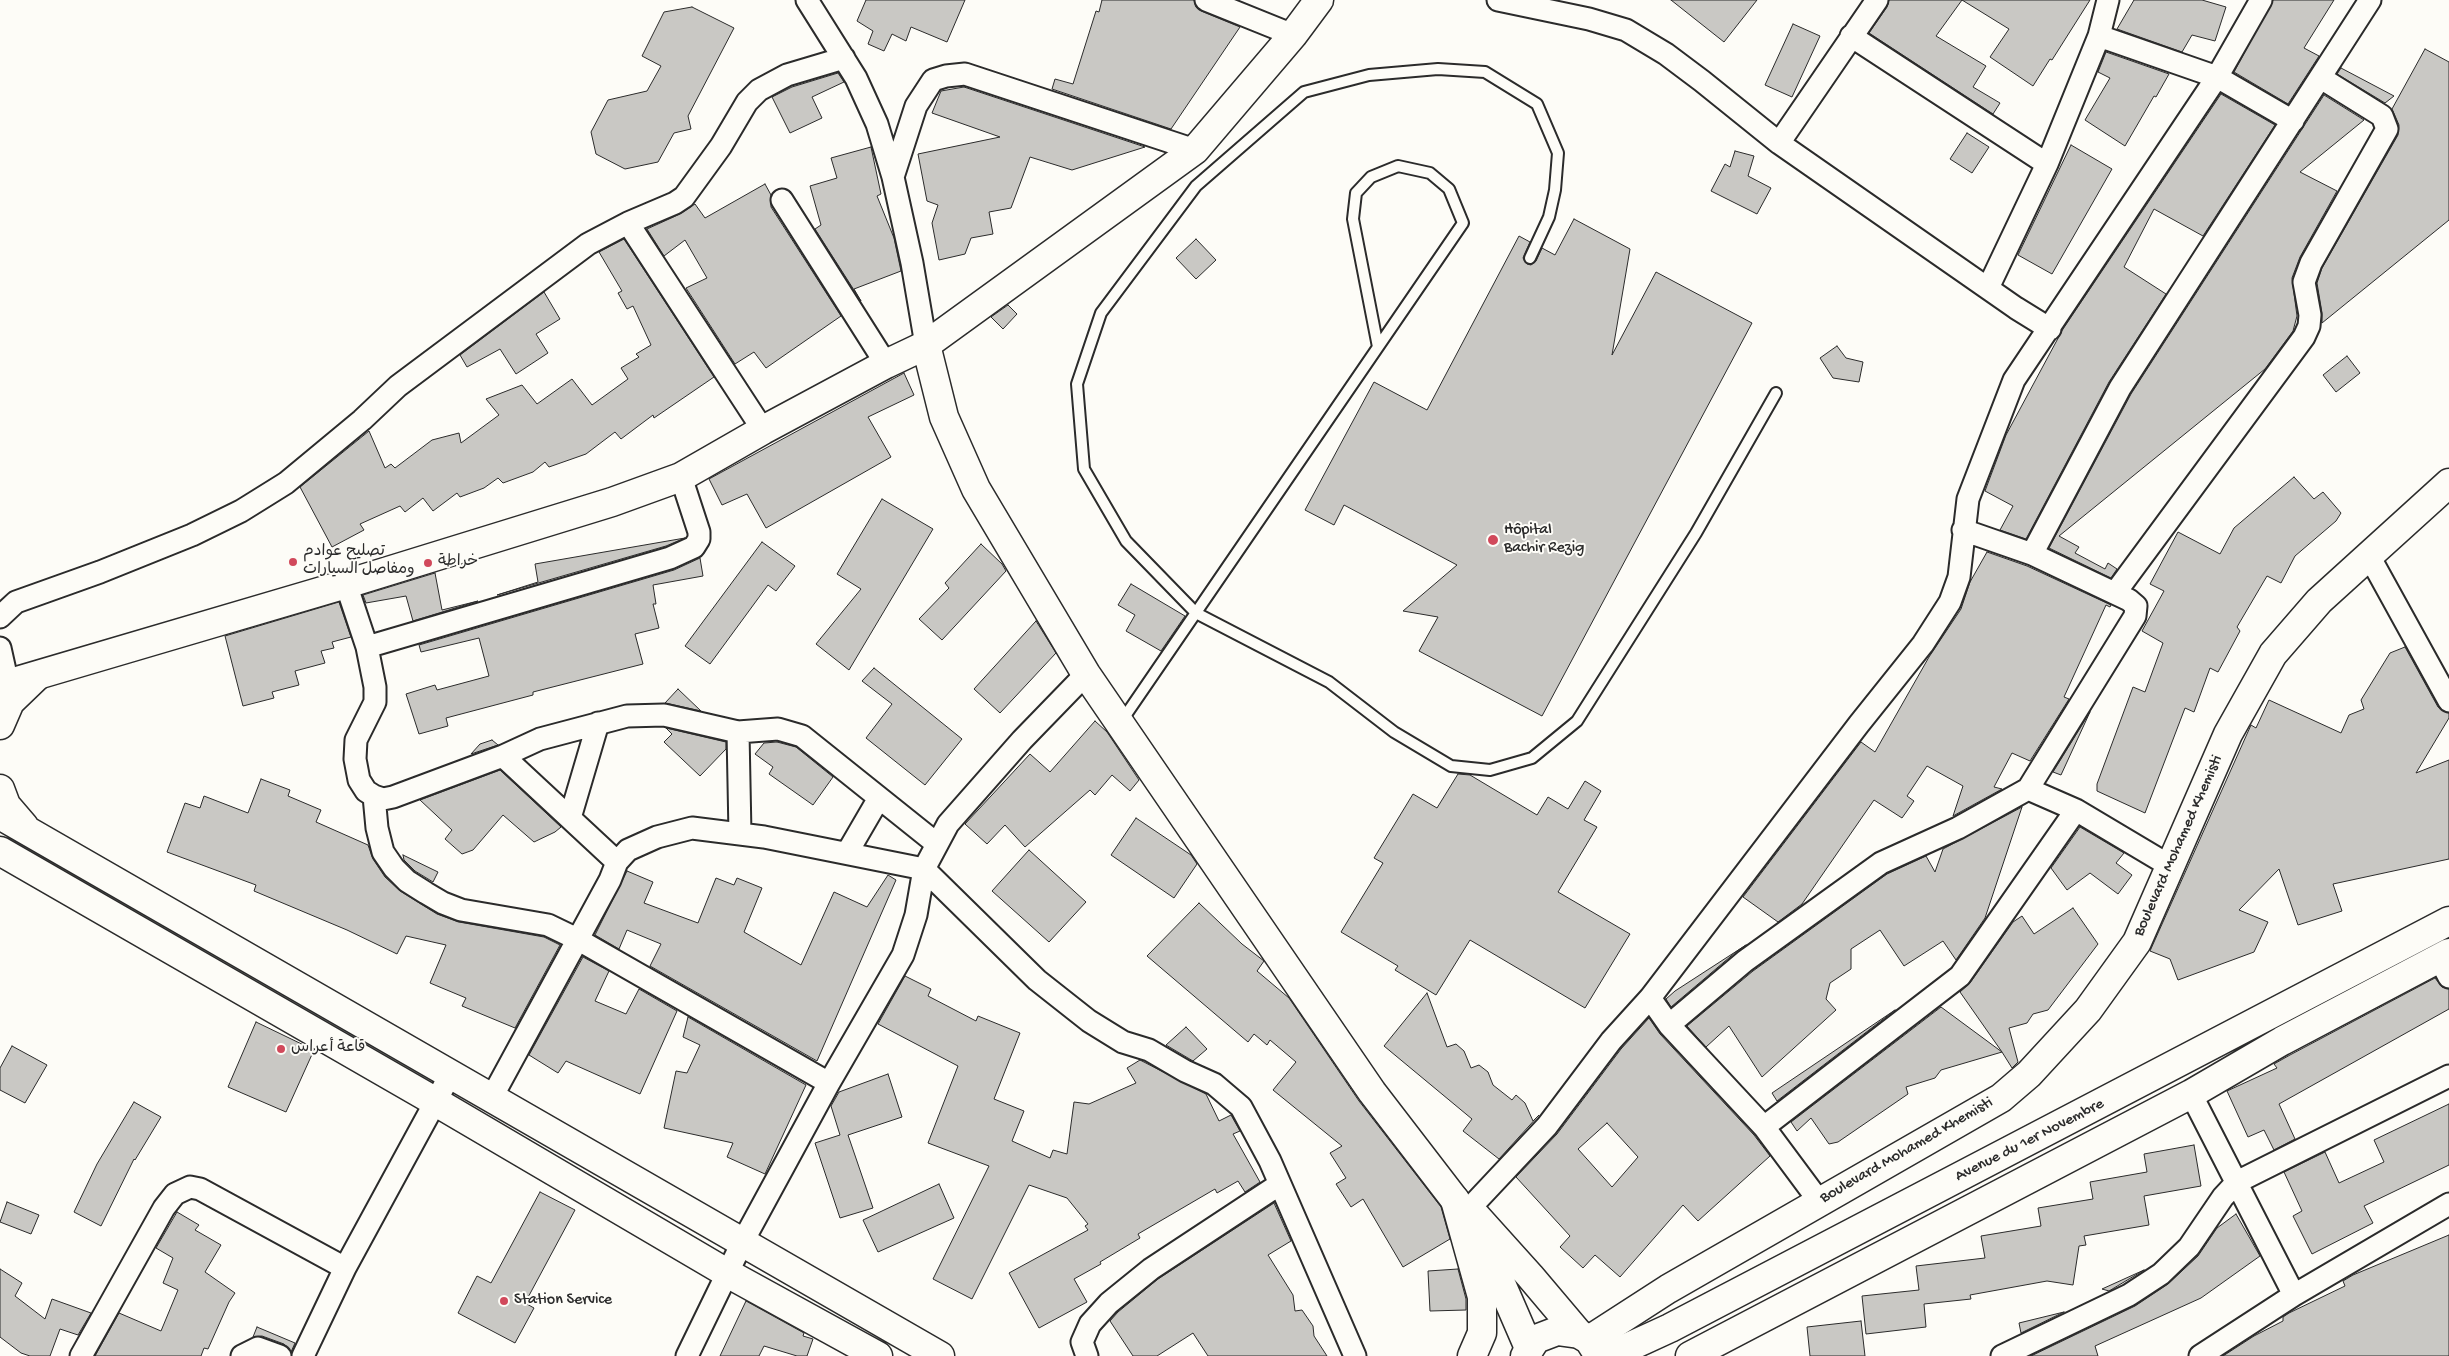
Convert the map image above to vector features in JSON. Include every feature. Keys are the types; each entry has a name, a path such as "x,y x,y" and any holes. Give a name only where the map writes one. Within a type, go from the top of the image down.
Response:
{"main road":[{"path":"4,685 346,584 612,502 681,477 763,430 886,364 926,345 1195,150 1293,35 1319,0"},
{"path":"926,345 944,417 976,489 1086,674 1372,1092 1462,1204 1594,1347"},
{"name":"Boulevard Mohamed Khemisti","path":"1594,1347 1668,1289 2000,1098 2029,1074 2088,1010 2137,942 2228,734 2273,654 2319,601 2368,554 2449,483"},
{"path":"0,725 10,702 36,677"},
{"path":"0,789 6,805 30,833"},
{"path":"0,815 940,1356"},
{"path":"0,851 436,1102 727,1274 878,1356"},
{"name":"Avenue du 1er Novembre","path":"1594,1347 1688,1319 2177,1066 2449,921"},
{"name":"Avenue du 1er Novembre","path":"1690,1356 2191,1094 2282,1041 2446,962"},
{"path":"1462,1204 1503,1288 1527,1352"},
{"path":"1462,1204 1482,1297 1482,1333 1472,1356"},
{"path":"1527,1352 1536,1339 1551,1332 1568,1331 1594,1347"}],"street":[{"path":"807,0 844,58 877,124 893,177 912,263 926,345"},
{"path":"1206,0 1293,35"},
{"path":"1498,0 1589,19 1626,30 1666,54 1779,143 2050,329"},
{"path":"1779,143 1877,0"},
{"path":"1988,288 2047,164 2099,36 2108,0"},
{"path":"1462,1204 1547,1126 1611,1041 1650,998 1859,724 1923,644 1950,602 1959,578 1968,499 2014,380 2050,329 2217,77 2261,0"},
{"path":"2032,554 2120,388 2370,0"},
{"path":"1851,36 2047,164"},
{"path":"2099,36 2217,77 2293,121"},
{"path":"0,617 16,602 100,572 192,535 241,511 286,483 362,420 398,386 588,244 628,223 664,209 684,197 720,146 747,102 759,90 787,75 844,58"},
{"path":"893,177 916,106 933,80 946,76 965,74 1195,150"},
{"path":"2116,593 2304,336 2309,326 2310,315 2304,282 2311,263 2386,134 2387,124 2382,116 2321,78"},
{"path":"782,200 886,364"},
{"path":"628,223 763,430"},
{"path":"367,647 670,558 694,548 700,539 681,477"},
{"path":"1669,1025 1745,961 1882,863 1958,828 2028,789 2135,616 2135,605 2116,593 2032,554 1963,530"},
{"path":"2368,554 2449,699"},
{"path":"346,584 367,647 375,702 356,740 355,759 359,780 366,791 374,796 383,799 393,797 503,756 540,739 627,716 664,715 738,732 778,729 802,736 937,844"},
{"path":"0,648 4,685"},
{"path":"687,1356 742,1243 829,1083 903,955 916,915 924,869 948,824 1022,740 1086,674"},
{"path":"570,818 598,723"},
{"path":"738,732 740,834"},
{"path":"503,756 617,862"},
{"path":"2028,789 2076,810 2170,866"},
{"path":"374,796 377,828 383,852 394,868 407,881 443,903 461,910 548,926 577,939 829,1083"},
{"path":"847,854 879,798"},
{"path":"1764,1127 1960,976 2076,810"},
{"path":"492,1097 610,880 617,862 628,850 657,837 692,828 740,834 924,869 1037,980 1089,1021 1124,1042 1149,1050 1185,1071 1214,1084 1241,1107 1280,1184 1355,1356"},
{"path":"1650,998 1669,1025 1764,1127 1818,1201"},
{"path":"303,1356 345,1268 450,1075"},
{"path":"2002,1356 2129,1295 2161,1274 2189,1247 2223,1197 2238,1182 2449,1076"},
{"path":"2191,1094 2238,1182 2294,1295"},
{"path":"1087,1356 1082,1342 1090,1324 1109,1304 1151,1269 1280,1184"},
{"path":"81,1356 164,1208 175,1194 190,1187 200,1189 345,1268"},
{"path":"2200,1356 2294,1295 2449,1204"},
{"path":"242,1356 258,1348 280,1356"}],"lane":[{"path":"1530,258 1549,217 1556,190 1558,153 1537,104 1485,72 1438,69 1369,75 1304,92 1196,186 1102,313 1077,384 1084,469 1126,541 1196,612 1329,682 1394,732 1451,766 1490,770 1532,758 1577,721 1696,533 1776,393"},
{"path":"1120,723 1196,612 1378,347 1463,223 1449,189 1430,173 1398,166 1371,177 1356,193 1353,219 1378,347"}],"building":[{"path":"866,0 965,0 947,42 911,27 906,41 892,34 884,51 868,44 873,31 857,21"},
{"path":"1102,0 1194,0 1196,7 1201,11 1240,27 1171,129 1052,89 1055,79 1073,84 1096,11 1099,12"},
{"path":"1671,0 1757,0 1724,42"},
{"path":"1889,0 1962,0 1936,36 1986,66 1973,87 2000,103 1993,114 1869,33 1887,7"},
{"path":"1962,0 2090,0 2033,86 1990,57 2009,29"},
{"path":"2134,0 2202,0 2226,7 2215,41 2192,35 2182,52 2117,29"},
{"path":"2273,0 2334,0 2304,48 2319,56 2288,104 2234,72"},
{"path":"692,7 734,28 688,116 691,129 674,133 658,162 625,169 596,154 591,132 608,100 647,91 661,66 642,56 664,12"},
{"path":"1793,24 1820,36 1792,97 1765,85"},
{"path":"2425,49 2449,62 2449,220 2322,323 2317,283 2322,268 2398,135 2399,125 2392,109"},
{"path":"2106,52 2169,74 2125,146 2085,120 2110,78 2098,72"},
{"path":"2341,68 2394,96 2385,103 2337,74"},
{"path":"838,73 844,82 812,97 822,118 790,133 772,97 792,87"},
{"path":"964,87 1145,147 1072,170 1030,157 1011,208 989,212 993,234 971,238 965,254 939,260 932,223 938,205 927,201 918,154 1000,137 932,113 941,91"},
{"path":"2221,94 2275,125 2203,236 2154,209 2124,267 2166,294 2109,382 2026,539 2000,530 2013,506 1985,491 2006,435 2063,329"},
{"path":"2324,95 2364,120 2300,172 2337,191 2300,257 2292,278 2297,316 2293,331 2265,369 2059,536 2079,547 2075,553 2105,569 2108,563 2117,569 2111,578 2049,548 2131,394"},
{"path":"1967,133 1989,147 1972,173 1950,159"},
{"path":"2071,145 2112,169 2052,274 2018,255"},
{"path":"871,147 881,194 877,196 894,238 901,271 854,289 861,301 815,229 821,225 810,186 837,178 831,158"},
{"path":"1735,151 1754,156 1748,176 1771,188 1757,214 1711,191 1725,164 1730,167"},
{"path":"765,184 771,195 771,207 841,316 766,368 754,352 735,364 686,288 707,278 685,240 664,256 647,229 680,214 695,204 705,218"},
{"path":"1574,219 1630,249 1612,355 1656,272 1752,323 1542,716 1419,651 1438,617 1403,611 1457,565 1344,505 1334,525 1305,510 1374,382 1427,410 1519,236 1530,242 1523,258 1527,264 1531,265 1536,261 1542,248 1555,255"},
{"path":"624,239 714,377 654,418 653,415 621,439 615,432 586,454 549,467 545,462 533,472 503,483 498,478 484,488 460,497 457,493 433,511 423,498 405,512 400,506 360,524 364,530 332,547 300,487 369,431 385,468 391,464 395,468 432,440 459,433 461,443 499,415 486,399 522,385 537,404 572,379 592,405 628,379 621,368 639,357 636,354 651,345 633,306 627,309 618,293 622,291 599,252"},
{"path":"1196,239 1216,260 1196,279 1176,258"},
{"path":"544,292 560,319 536,334 548,353 516,374 500,349 467,367 460,355"},
{"path":"1008,305 1017,314 1003,329 991,317"},
{"path":"1837,346 1846,358 1863,362 1859,382 1833,378 1820,358"},
{"path":"2347,356 2360,373 2336,392 2323,375"},
{"path":"904,373 914,395 868,417 891,457 766,528 747,494 722,505 709,479"},
{"path":"2294,477 2314,499 2323,492 2341,513 2336,521 2295,556 2281,583 2267,576 2237,627 2240,631 2218,672 2210,668 2194,712 2185,708 2145,813 2097,791 2097,784 2133,687 2145,692 2163,643 2142,631 2164,591 2150,584 2178,532 2220,554 2234,528"},
{"path":"882,499 933,529 849,670 816,644 861,589 837,574"},
{"path":"685,538 666,546 497,595 538,582 535,564"},
{"path":"762,542 795,566 776,591 768,585 710,664 685,646"},
{"path":"981,544 1002,564 1006,571 942,640 919,619 949,588 945,583"},
{"path":"1987,552 2027,566 2111,605 2110,607 2106,605 2064,697 2069,699 2030,761 2012,753 1994,787 2002,789 1953,816 1963,786 1927,766 1907,796 1914,801 1902,818 1874,800 1802,904 1778,922 1743,897 1861,742 1875,752 1929,657 1961,609 1970,582"},
{"path":"700,558 703,576 653,585 656,604 653,604 659,628 635,634 643,664 533,692 533,695 446,718 448,726 419,734 406,694 435,685 437,690 489,676 479,638 421,652 419,645 674,570"},
{"path":"435,573 442,610 478,601 413,621 406,596 366,603 363,595"},
{"path":"1131,584 1185,616 1161,651 1126,631 1135,615 1118,605"},
{"path":"339,602 351,637 332,642 334,648 321,651 325,663 295,671 299,685 272,692 274,698 243,706 225,636"},
{"path":"1036,621 1056,653 1000,713 974,689"},
{"path":"2405,647 2438,707 2449,713 2449,718 2416,773 2449,760 2449,859 2333,884 2342,911 2298,925 2279,869 2239,910 2268,922 2254,952 2178,980 2170,959 2150,951 2251,725 2256,728 2269,700 2341,733 2349,715 2364,709 2361,700 2390,653"},
{"path":"874,668 962,739 925,785 866,738 892,704 862,681"},
{"path":"678,689 701,711 665,703"},
{"path":"2090,712 2061,775 2053,772"},
{"path":"1095,721 1107,732 1139,780 1130,791 1112,775 1095,795 1090,790 1025,847 1005,825 987,844 965,824 1030,754 1050,772"},
{"path":"666,728 726,742 726,749 700,776 664,742 672,734"},
{"path":"492,740 498,745 471,754 480,744"},
{"path":"777,742 796,747 833,777 813,805 769,774 773,767 755,754 764,743"},
{"path":"500,770 561,827 534,842 503,815 473,850 462,854 445,839 452,830 420,800"},
{"path":"1458,774 1470,775 1537,815 1548,797 1568,809 1585,781 1601,791 1584,820 1597,827 1558,892 1630,934 1585,1008 1470,940 1436,995 1395,970 1398,966 1341,932 1383,863 1374,858 1413,794 1437,808"},
{"path":"261,779 290,790 288,796 321,810 316,822 368,845 373,859 385,877 400,891 437,914 459,922 544,937 560,945 515,1028 462,1006 466,998 430,983 446,945 406,936 397,954 347,930 254,891 256,885 167,852 185,803 200,808 204,796 248,813"},
{"path":"2022,807 1985,918 1956,960 1943,941 1904,966 1880,930 1851,949 1851,969 1830,983 1826,999 1836,1010 1762,1077 1729,1026 1706,1047 1687,1026 1753,971 1887,874 1926,856 1935,872 1943,849"},
{"path":"1136,818 1191,855 1197,864 1174,898 1111,855"},
{"path":"2080,827 2124,853 2116,863 2132,875 2118,894 2090,873 2067,890 2051,868"},
{"path":"1029,850 1086,902 1049,942 992,891"},
{"path":"403,855 438,872 433,882 415,871 404,860"},
{"path":"627,871 653,882 644,903 698,923 716,878 734,885 737,878 762,888 744,932 801,965 834,892 867,907 888,875 896,880 817,1061 650,966 661,944 627,930 619,949 595,935"},
{"path":"1199,903 1242,944 1264,961 1257,971 1289,998 1359,1101 1441,1207 1450,1239 1403,1267 1363,1199 1351,1207 1336,1184 1346,1178 1330,1153 1342,1146 1273,1090 1296,1062 1270,1040 1267,1045 1254,1034 1248,1042 1147,956"},
{"path":"2073,908 2098,944 2048,1010 2033,1014 2027,1023 2009,1028 2018,1062 2012,1068 1960,992 1970,983 2013,922 2022,916 2034,934"},
{"path":"1746,945 1671,1007 1666,999 1675,991"},
{"path":"583,957 609,971 595,1001 626,1014 639,989 677,1011 640,1094 566,1061 558,1073 529,1055"},
{"path":"905,976 931,989 928,996 976,1021 978,1016 1020,1033 994,1099 1024,1111 1012,1141 1050,1158 1053,1150 1067,1154 1074,1102 1089,1104 1136,1083 1127,1068 1140,1060 1206,1094 1219,1121 1231,1115 1240,1131 1233,1134 1260,1182 1245,1192 1238,1181 1217,1193 1215,1189 1138,1234 1140,1238 1100,1262 1101,1264 1074,1279 1087,1302 1039,1328 1009,1273 1088,1230 1085,1226 1088,1224 1067,1198 1029,1185 972,1299 933,1279 989,1166 928,1143 958,1066 878,1024"},
{"path":"2435,978 2442,987 2449,989 2449,1009 2279,1104 2295,1139 2274,1150 2264,1130 2248,1137 2227,1091 2277,1068 2274,1064"},
{"path":"1427,993 1447,1047 1456,1044 1464,1051 1471,1068 1479,1065 1488,1072 1493,1085 1512,1100 1516,1095 1525,1103 1533,1121 1539,1115 1499,1159 1463,1131 1472,1119 1384,1046"},
{"path":"1941,1007 2002,1052 1941,1070 1935,1078 1906,1087 1908,1094 1838,1142 1829,1144 1811,1118 1797,1131 1791,1122"},
{"path":"1895,1010 1777,1101 1772,1093"},
{"path":"688,1017 806,1085 765,1174 727,1157 733,1143 664,1128 676,1071 687,1073 700,1045 683,1037"},
{"path":"1649,1018 1660,1034 1754,1135 1770,1156 1698,1221 1683,1205 1620,1277 1595,1255 1583,1268 1560,1247 1570,1236 1516,1177 1557,1134 1621,1049","holes":["1607,1123 1638,1157 1612,1187 1578,1149"]},
{"path":"256,1022 314,1050 286,1112 228,1087"},
{"path":"1186,1027 1207,1049 1193,1061 1166,1045"},
{"path":"12,1046 47,1065 25,1103 0,1090 0,1068"},
{"path":"888,1074 902,1117 848,1135 873,1208 840,1218 815,1143 840,1135 831,1106 839,1092"},
{"path":"134,1102 161,1117 134,1159 101,1226 74,1212 97,1164"},
{"path":"2449,1104 2449,1165 2364,1206 2373,1223 2312,1254 2293,1216 2302,1211 2284,1172 2325,1152 2339,1183 2384,1162 2374,1140"},
{"path":"2194,1145 2201,1186 2144,1196 2149,1225 2084,1236 2086,1245 2079,1246 2073,1285 2047,1281 1970,1295 1971,1299 1924,1304 1926,1327 1866,1334 1862,1296 1919,1290 1916,1266 1985,1258 1981,1236 2041,1226 2038,1208 2093,1199 2090,1182 2147,1172 2144,1154"},
{"path":"939,1184 954,1218 878,1252 863,1220"},
{"path":"540,1192 575,1210 525,1303 534,1308 515,1343 458,1313 477,1276 491,1283"},
{"path":"7,1202 39,1215 31,1234 0,1222"},
{"path":"1274,1203 1291,1241 1268,1255 1293,1295 1295,1311 1302,1310 1313,1326 1314,1336 1327,1356 1208,1356 1193,1333 1157,1356 1133,1356 1110,1321 1118,1312 1158,1279"},
{"path":"177,1212 199,1225 195,1230 221,1245 205,1272 235,1293 208,1349 204,1348 201,1356 95,1356 119,1313 161,1331 178,1290 163,1283 173,1258 156,1248"},
{"path":"2236,1214 2260,1256 2201,1298 2095,1346 2098,1356 2031,1356 2135,1306 2168,1284 2198,1256 2217,1228"},
{"path":"2449,1235 2449,1356 2223,1356 2254,1336 2283,1321 2283,1317 2289,1313 2345,1286 2343,1281 2353,1275"},
{"path":"0,1269 22,1283 15,1296 45,1319 52,1299 91,1313 78,1335 60,1329 50,1356 30,1356 21,1353 0,1337"},
{"path":"1458,1269 1466,1299 1466,1310 1430,1311 1428,1271"},
{"path":"2144,1270 2109,1291 2102,1289"},
{"path":"746,1301 804,1333 803,1336 813,1339 807,1356 797,1356 764,1346 759,1356 720,1356"},
{"path":"2064,1312 2021,1333 2019,1323"},
{"path":"1861,1321 1865,1356 1810,1356 1807,1327"},
{"path":"257,1327 295,1343 291,1352 284,1344 262,1336 253,1337"}],"place":[{"name":"Hôpital Bachir Rezig","path":"1493,540"},
{"name":"تصليح عوادم ومفاصل السيارات","path":"293,562"},
{"name":"خراطة","path":"428,563"},
{"name":"قاعة أعراس","path":"281,1049"},
{"name":"Station Service","path":"504,1301"}]}
